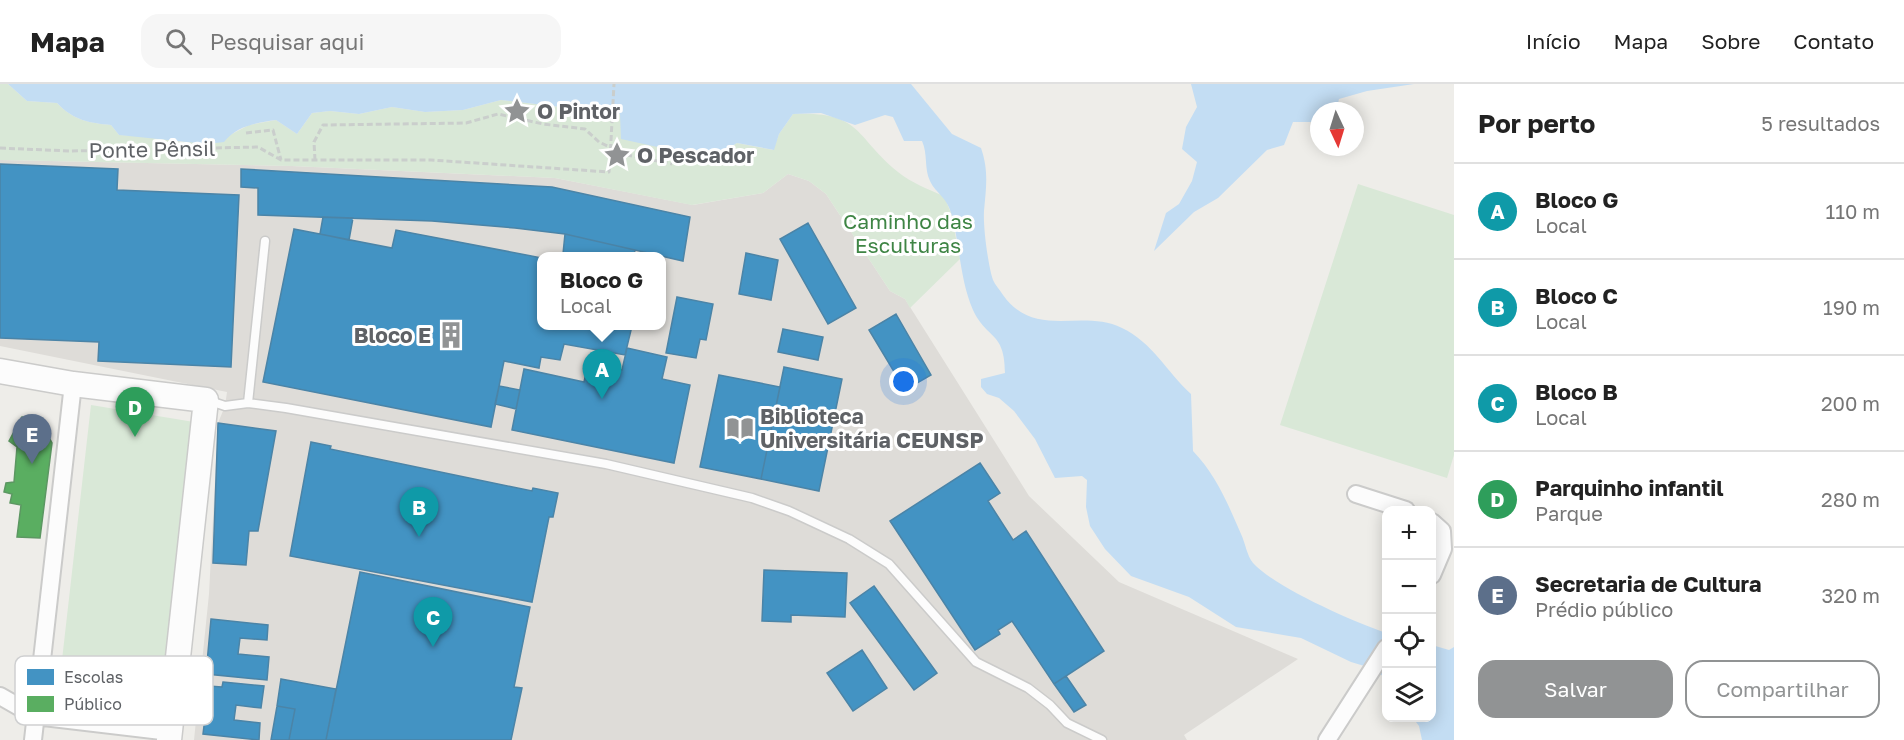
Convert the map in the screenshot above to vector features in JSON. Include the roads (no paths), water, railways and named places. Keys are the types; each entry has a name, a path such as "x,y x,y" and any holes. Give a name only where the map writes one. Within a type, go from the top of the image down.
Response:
{"street":[{"path":"0,371 73,384 206,399 178,656"},
{"path":"42,656 73,384"},
{"path":"1356,494 1394,506"},
{"path":"1436,526 1442,531 1443,549 1436,564"},
{"path":"1327,740 1382,654"},
{"path":"0,696 15,705"},
{"path":"33,740 34,725"},
{"path":"95,725 169,736"}],"lane":[{"path":"248,403 265,241"},
{"path":"206,399 225,406 248,403 606,464 752,498 789,512 849,539 889,564 976,662 1028,688 1050,705 1067,723 1102,740"}],"water":[{"path":"8,84 911,84 952,134 981,148 986,172 985,236 993,280 1003,295 1016,309 1029,316 1044,320 1106,323 1133,334 1151,349 1191,394 1193,451 1221,490 1253,563 1264,573 1297,593 1336,613 1382,631 1382,675 1371,668 1351,662 1301,638 1236,627 1189,597 1131,576 1105,549 1090,526 1086,507 1087,480 1082,476 1055,478 1035,439 1014,411 999,398 987,394 981,387 981,379 1005,373 1002,350 999,343 978,320 973,310 965,287 952,216 947,204 930,181 922,141 904,141 893,117 885,115 855,125 821,113 793,114 779,134 774,150 737,143 718,154 694,155 621,139 620,114 501,100 463,110 425,112 392,107 359,114 330,111 312,113 297,134 276,120 241,129 224,142 207,144 119,135 111,125 82,120 57,103 27,101"},
{"path":"1191,84 1414,84 1367,91 1339,99 1338,102 1310,102 1310,122 1293,122 1284,145 1267,150 1218,198 1194,212 1154,251 1166,213 1179,204 1192,181 1197,162 1182,149 1186,127 1197,107"},
{"path":"1436,646 1449,650 1454,647 1454,740 1422,740 1416,722 1436,722"}],"place":[{"name":"O Pintor","path":"517,111"},
{"name":"O Pescador","path":"617,155"},
{"name":"Bloco E","path":"451,335"},
{"name":"Bloco G","path":"602,399"},
{"name":"Biblioteca Universitária CEUNSP","path":"740,428"},
{"name":"Parquinho infantil","path":"135,437"},
{"name":"Secretaria de Cultura","path":"32,464"},
{"name":"Bloco C","path":"419,537"},
{"name":"Bloco B","path":"433,647"}],"park label":[{"name":"Caminho das Esculturas","path":"908,233"}]}
